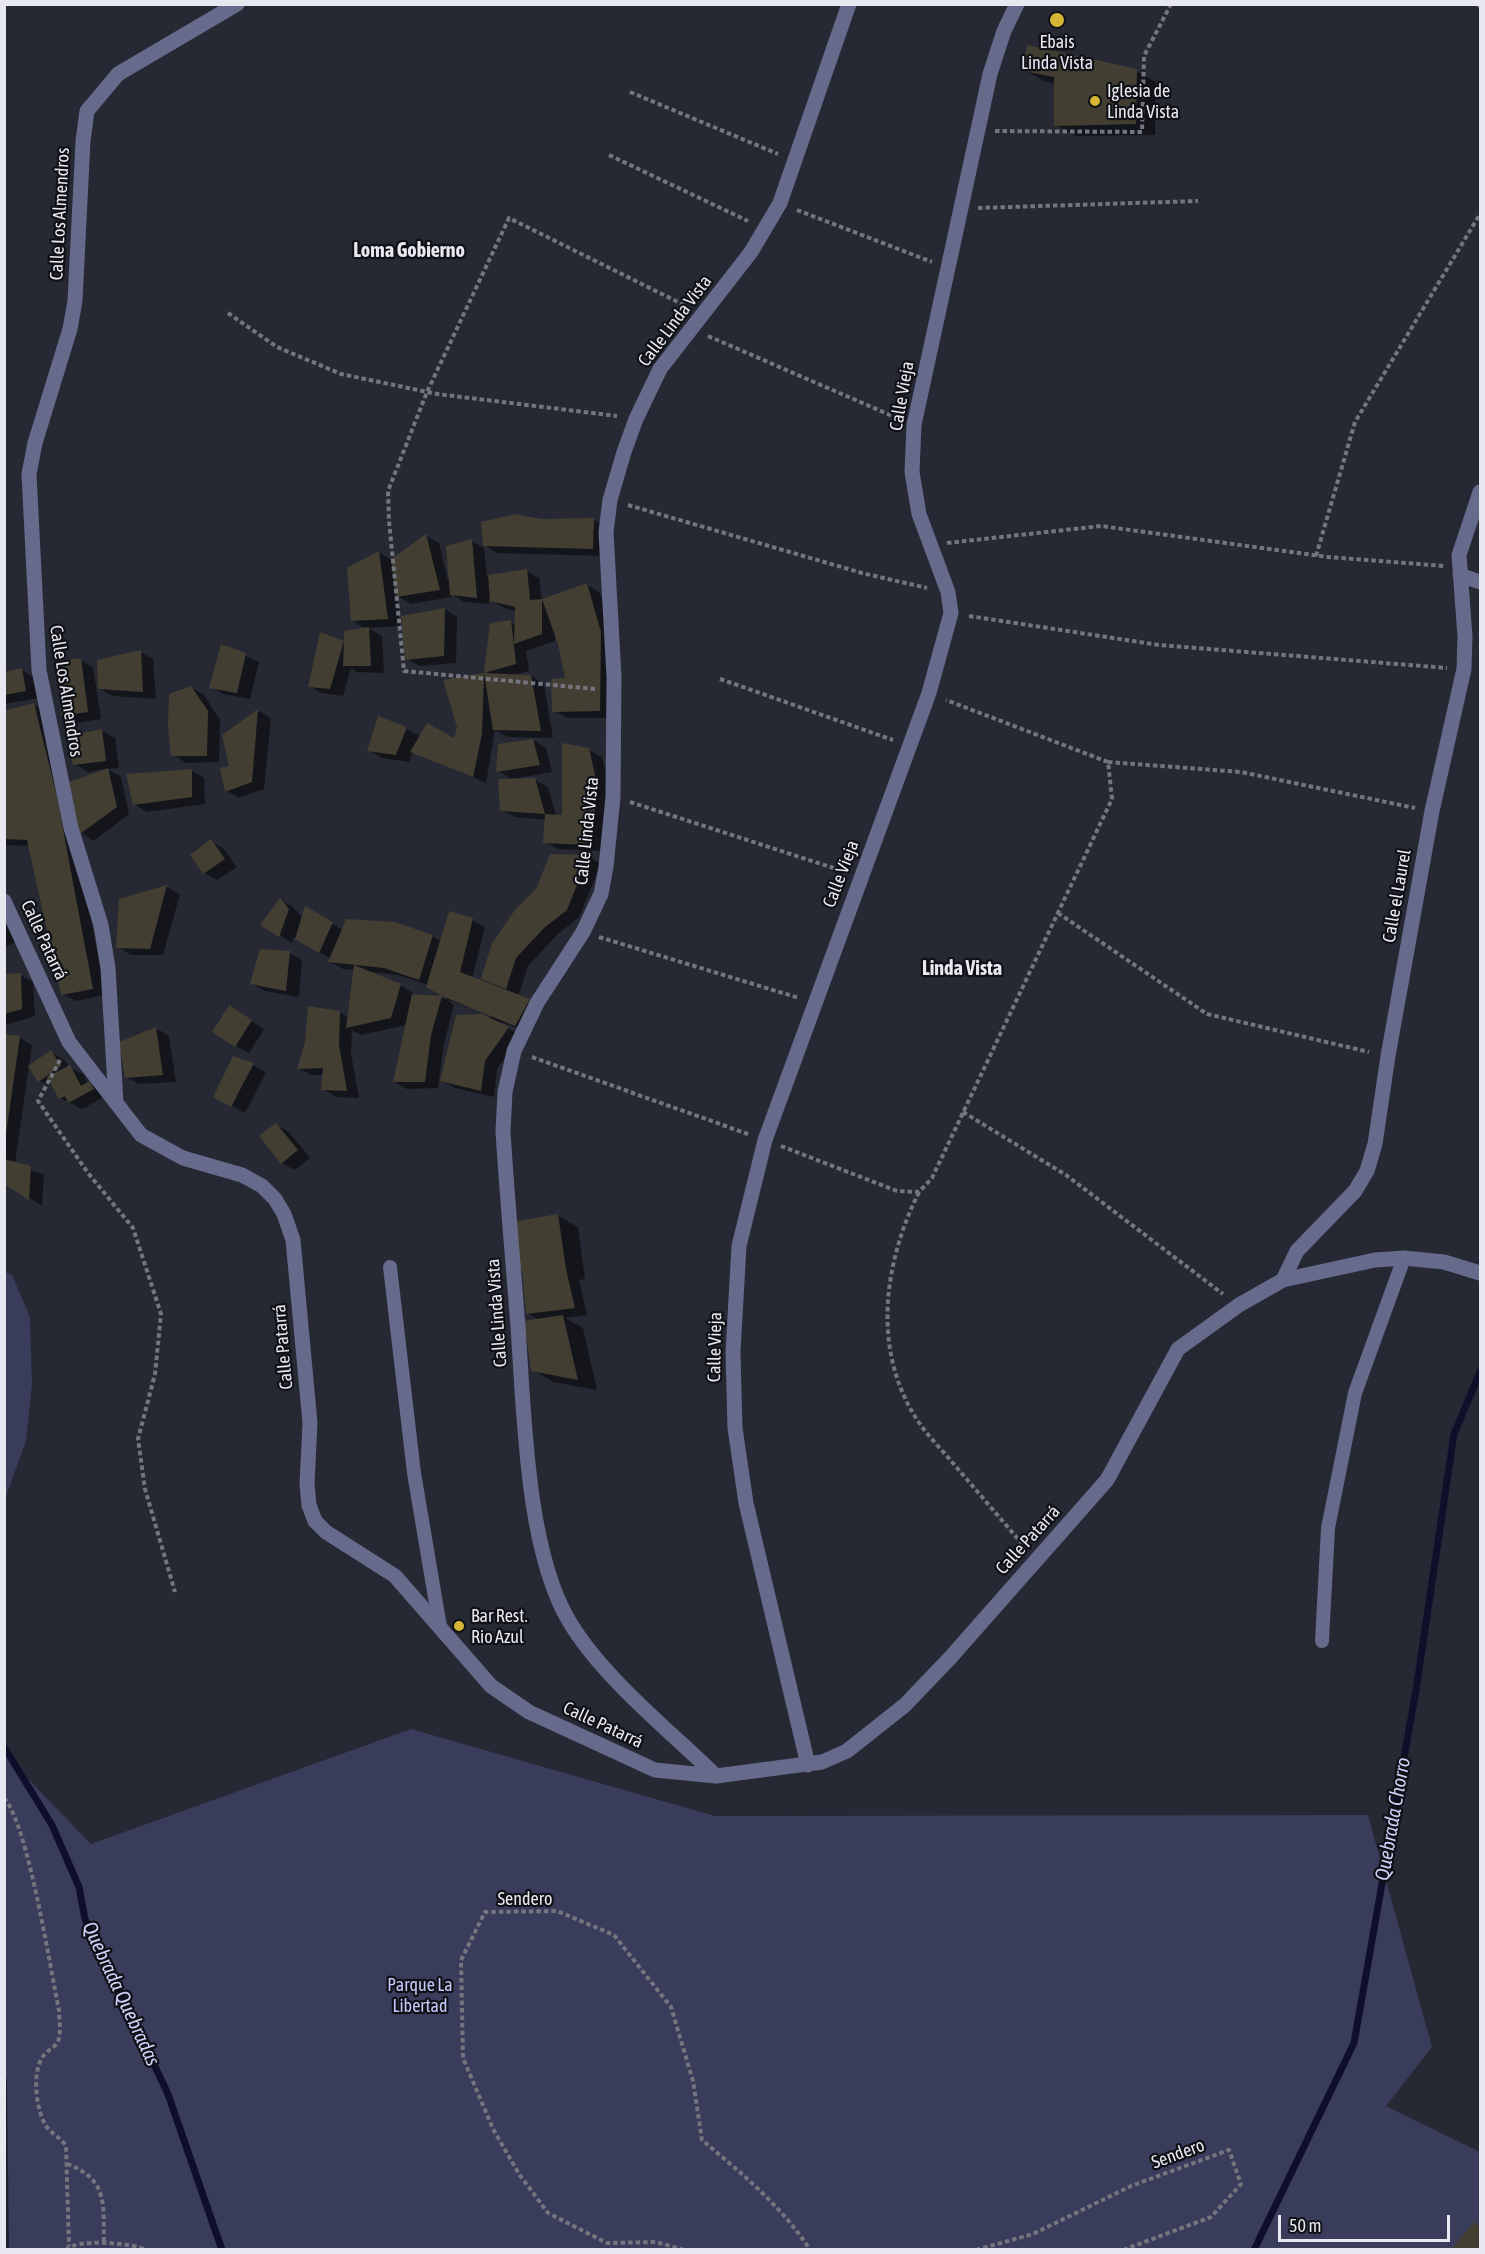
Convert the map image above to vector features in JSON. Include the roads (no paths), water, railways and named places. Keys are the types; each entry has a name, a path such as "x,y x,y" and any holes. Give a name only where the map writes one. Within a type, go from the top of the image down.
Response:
{"street":[{"name":"Calle Los Almendros","path":"116,1103 108,968 101,925 71,828 39,670 29,474 35,443 70,329 75,301 82,141 87,111 118,74 237,4"},
{"name":"Calle Linda Vista","path":"716,1776 602,1665 569,1621 547,1571 535,1508 522,1390 503,1131 505,1092 514,1051 537,1004 583,932 601,894 613,797 614,691 606,532 610,500 636,419 660,369 751,252 780,203 849,4"},
{"name":"Calle Vieja","path":"808,1765 746,1503 735,1428 733,1352 739,1246 765,1140 930,693 951,613 948,592 919,514 912,472 914,425 950,269 990,74 1004,31 1017,4"},
{"name":"Calle el Laurel","path":"1283,1280 1297,1251 1355,1191 1367,1171 1375,1144 1388,1056 1432,811 1464,669 1465,637 1460,548 1480,492"},
{"path":"1460,571 1480,582"},
{"name":"Calle Patarrá","path":"4,901 69,1042 141,1135 183,1158 242,1176 262,1186 280,1206 293,1240 310,1423 307,1484 315,1521 326,1532 395,1576 491,1686 529,1712 655,1770 716,1776 808,1765 847,1751 905,1705 950,1658 1107,1480 1178,1349 1239,1305 1283,1280 1346,1265 1404,1258 1444,1262 1480,1273"}],"lane":[{"path":"1322,1641 1328,1528 1355,1393 1404,1258"},
{"path":"390,1267 414,1473 440,1627"}],"waterway":[{"name":"Quebrada Chorro","path":"1254,2250 1354,2043 1416,1690 1454,1434 1480,1372"},
{"name":"Quebrada Quebradas","path":"4,1747 52,1825 79,1887 85,1919 168,2094 222,2250"}],"place":[{"name":"Ebais Linda Vista","path":"1057,20"},
{"name":"Iglesia de Linda Vista","path":"1095,101"},
{"name":"Bar Rest. Rio Azul","path":"459,1626"}],"district":[{"name":"Loma Gobierno","path":"409,251"},
{"name":"Linda Vista","path":"962,969"}],"park label":[{"name":"Parque La Libertad","path":"420,1995"}]}
